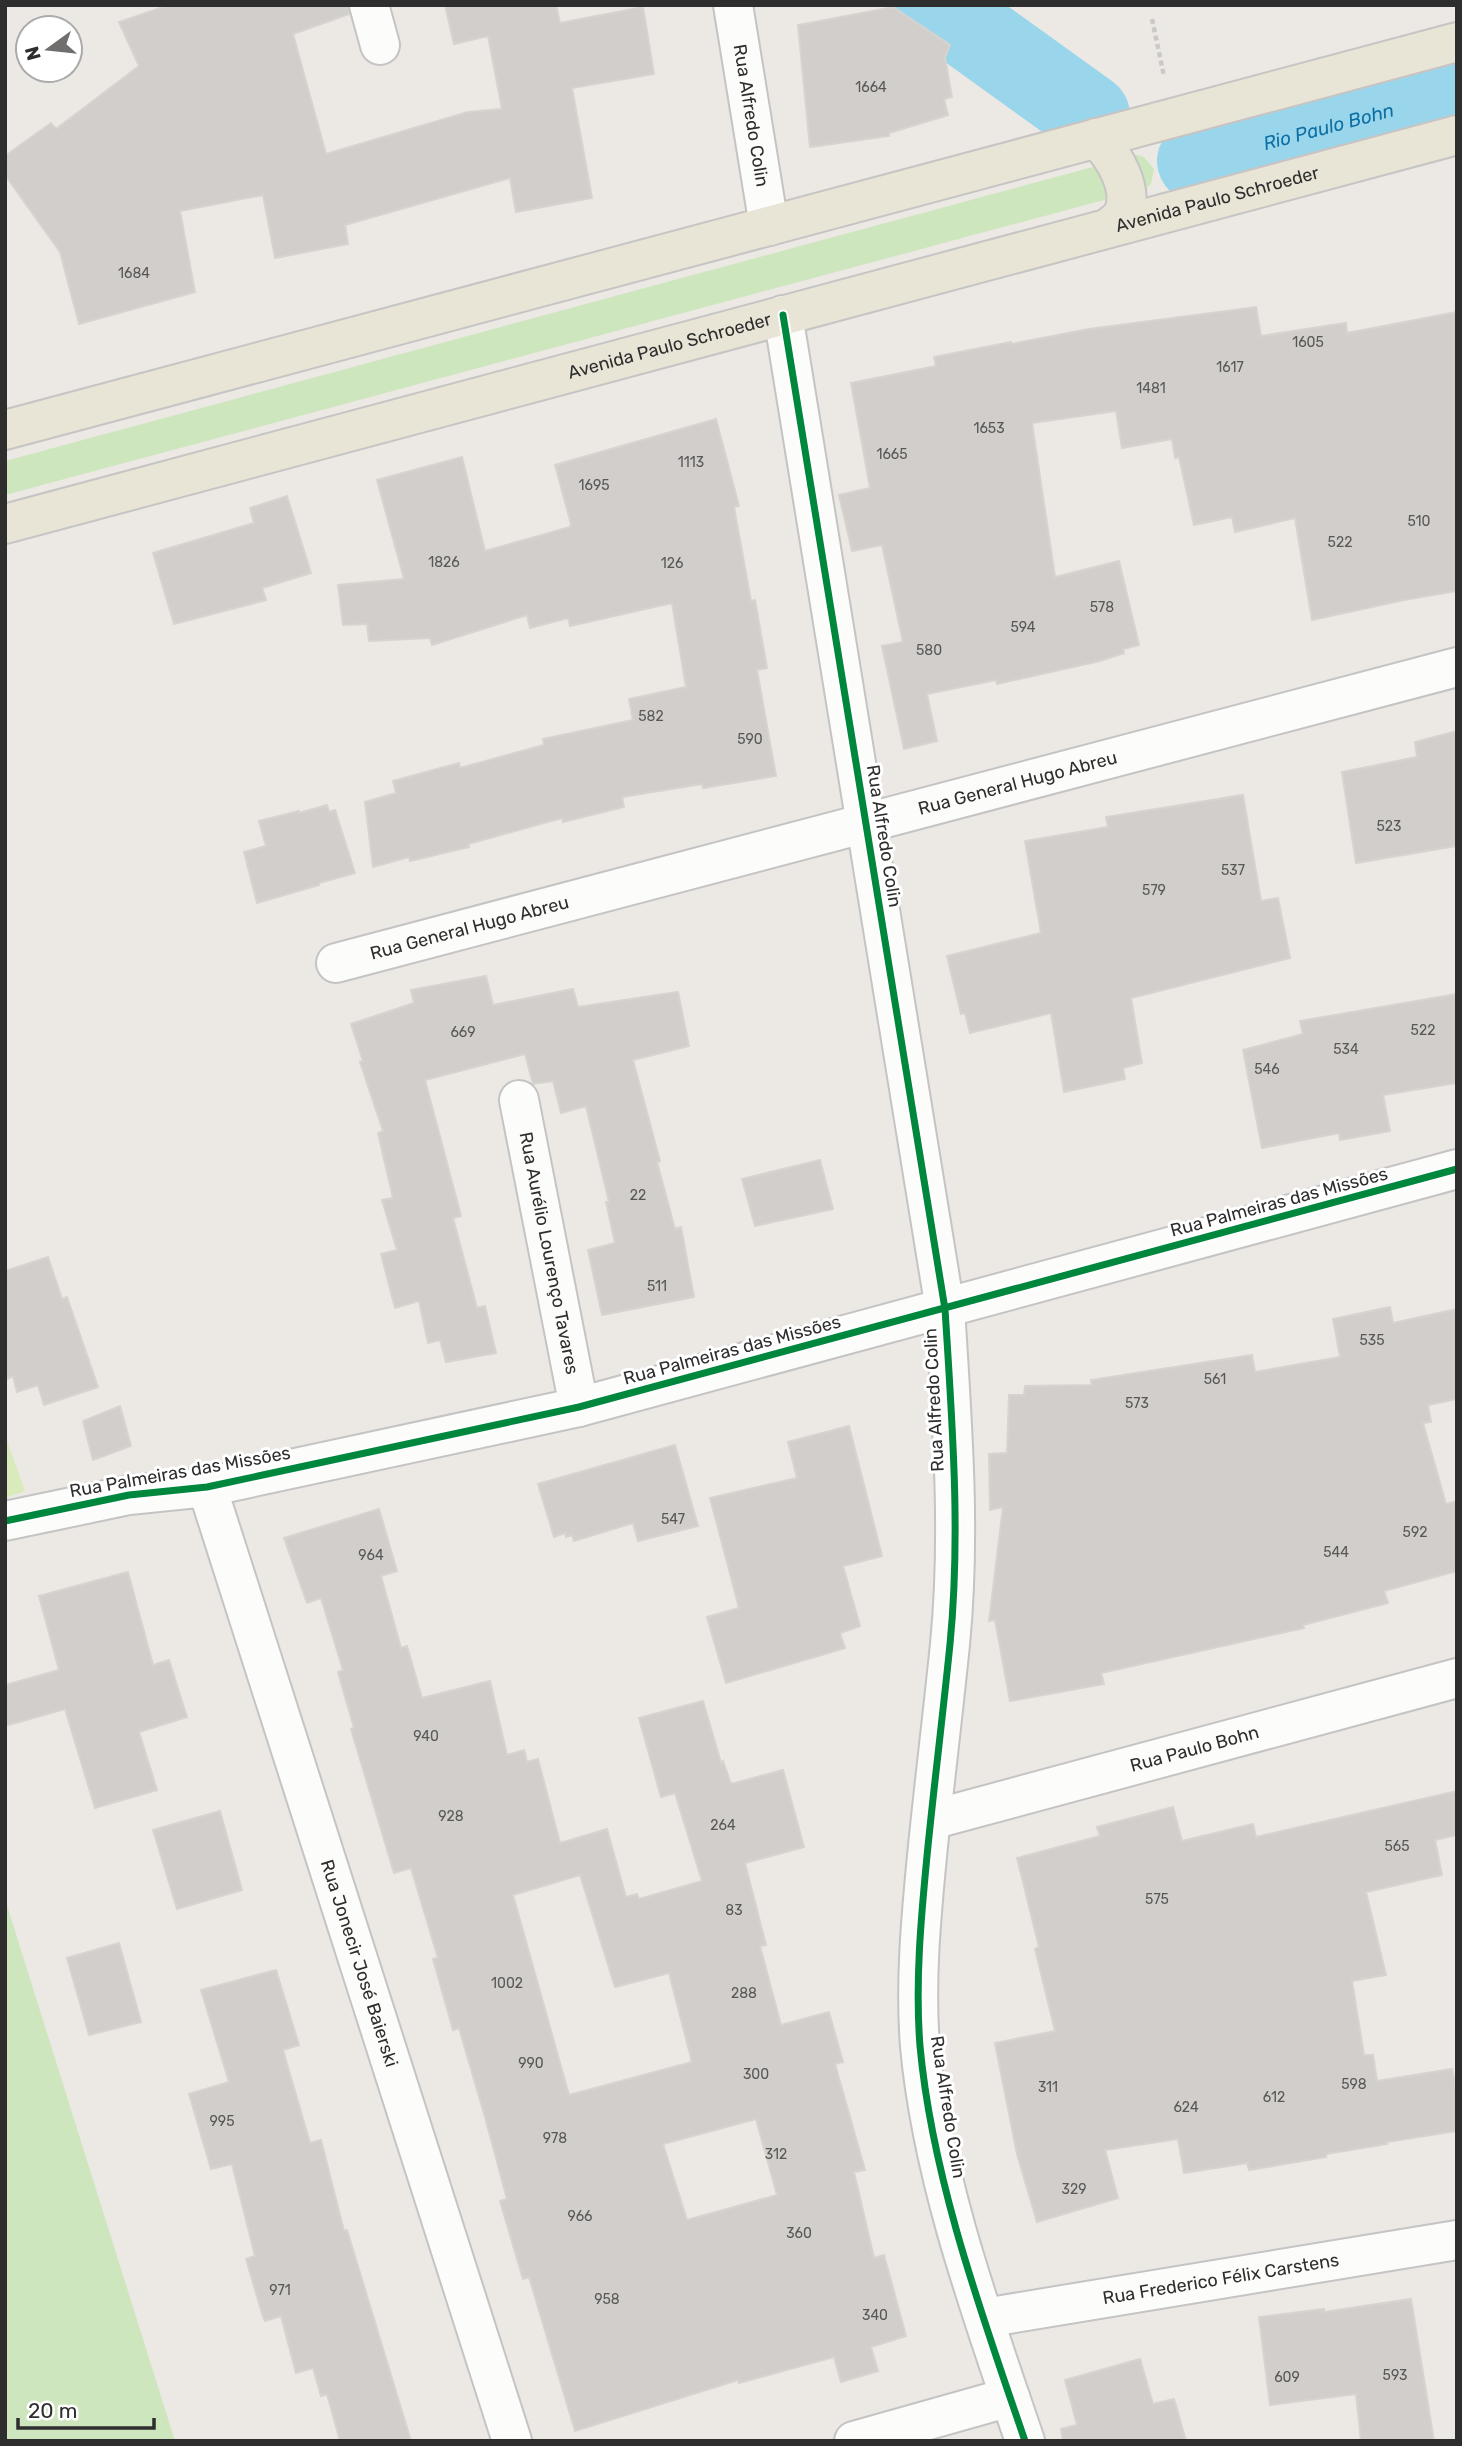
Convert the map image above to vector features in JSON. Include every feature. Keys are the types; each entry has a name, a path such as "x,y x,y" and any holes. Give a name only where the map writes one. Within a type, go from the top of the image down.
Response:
{"main road":[{"path":"5,430 1457,42"},
{"name":"Avenida Paulo Schroeder","path":"5,524 1457,135"},
{"path":"1096,138 1109,150 1120,169 1126,199 1122,216 1109,228"}],"street":[{"path":"369,5 380,44"},
{"name":"Rua Alfredo Colin","path":"733,5 769,226"},
{"name":"Rua Alfredo Colin","path":"783,315 945,1310 955,1459 955,1551 951,1640 921,1919 920,2045 946,2190 984,2318 1025,2441"},
{"name":"Rua General Hugo Abreu","path":"336,963 1457,667"},
{"name":"Rua Aurélio Lourenço Tavares","path":"519,1100 579,1407"},
{"name":"Rua Palmeiras das Missões","path":"5,1521 129,1495 207,1487 579,1407 945,1310 1457,1169"},
{"name":"Rua Jonecir José Baierski","path":"207,1487 513,2441"},
{"name":"Rua Paulo Bohn","path":"931,1820 1457,1678"},
{"name":"Rua Frederico Félix Carstens","path":"984,2318 1457,2240"},
{"path":"854,2441 1010,2397"}],"path":[{"path":"1152,19 1173,118"}],"green space":[{"path":"1137,155 1144,157 1154,169 1151,184 1145,189 5,495 5,461"},
{"path":"5,1435 25,1491 5,1498"},
{"path":"5,1899 175,2441 5,2441"}],"building":[{"path":"169,5 348,5 349,14 293,34 326,154 468,112 502,109 488,36 454,44 445,5 556,5 560,23 643,7 654,74 572,88 592,198 516,212 510,178 345,225 348,244 275,258 263,195 180,211 195,292 79,324 60,252 5,175 5,156 51,123 56,129 139,66 119,22"},
{"path":"893,7 950,45 945,58 952,97 944,99 948,115 889,133 889,136 810,147 798,25"},
{"path":"1256,307 1261,336 1346,323 1347,333 1457,312 1457,591 1312,620 1295,518 1235,532 1232,517 1194,525 1179,457 1175,458 1172,439 1122,448 1116,411 1032,423 1055,577 1119,561 1139,645 1123,649 1124,653 1100,661 997,684 996,680 927,694 937,741 904,749 882,646 903,642 882,545 852,551 839,495 870,488 851,383 936,366 934,357 1011,342"},
{"path":"716,419 739,506 734,507 751,601 755,600 767,668 757,670 776,776 622,797 624,807 563,822 562,818 468,844 469,847 410,861 409,857 373,867 365,802 396,793 393,781 459,763 460,768 544,745 543,739 633,720 629,699 686,687 672,603 570,626 568,618 530,628 527,615 432,645 430,638 369,641 367,624 343,625 338,585 404,579 377,480 462,457 485,551 570,527 555,465"},
{"path":"287,496 311,573 262,588 266,600 174,624 153,553 254,523 250,508"},
{"path":"1457,731 1457,846 1356,863 1342,772 1417,757 1415,742"},
{"path":"1243,795 1261,901 1278,898 1290,958 1131,998 1142,1063 1123,1068 1125,1079 1064,1092 1051,1013 970,1033 965,1013 961,1014 947,956 1041,933 1025,841 1108,827 1106,817"},
{"path":"327,805 329,812 335,810 355,873 257,903 244,852 266,846 259,821"},
{"path":"486,976 493,1005 573,989 578,1007 678,992 689,1046 633,1060 675,1229 681,1227 694,1297 602,1315 588,1250 615,1243 606,1202 609,1202 586,1106 561,1113 553,1081 533,1084 525,1054 425,1080 461,1216 453,1218 477,1308 485,1306 496,1353 446,1362 440,1340 428,1343 419,1301 395,1308 381,1254 397,1250 382,1200 393,1198 378,1133 383,1131 360,1062 363,1061 351,1024 414,1003 411,990"},
{"path":"1457,994 1457,1083 1383,1095 1390,1131 1340,1140 1339,1133 1262,1148 1243,1050 1303,1034 1300,1021"},
{"path":"820,1160 833,1209 755,1226 742,1179"},
{"path":"48,1257 62,1299 67,1297 98,1387 44,1405 38,1385 17,1392 13,1376 5,1380 5,1271"},
{"path":"1390,1307 1393,1323 1457,1309 1457,1399 1428,1405 1431,1422 1423,1423 1446,1504 1457,1501 1457,1571 1384,1591 1388,1603 1303,1625 1304,1628 1101,1673 1104,1684 1010,1701 995,1620 989,1621 1003,1507 990,1510 989,1454 1007,1453 1009,1395 1024,1395 1025,1386 1092,1385 1091,1380 1252,1355 1255,1372 1340,1357 1333,1319"},
{"path":"120,1406 131,1446 93,1460 83,1421"},
{"path":"849,1426 882,1556 843,1566 860,1626 840,1633 845,1648 726,1683 707,1617 739,1608 710,1498 797,1478 788,1442"},
{"path":"675,1445 698,1526 638,1541 633,1523 574,1541 572,1535 566,1537 565,1533 554,1537 538,1484"},
{"path":"379,1509 397,1571 381,1576 401,1648 407,1646 422,1698 490,1681 507,1755 524,1750 527,1762 538,1759 560,1843 607,1829 626,1897 637,1894 639,1899 702,1881 675,1793 661,1797 639,1718 703,1701 721,1763 723,1761 731,1784 783,1770 804,1847 745,1863 766,1945 760,1946 781,2025 829,2012 843,2062 835,2064 865,2170 854,2172 874,2258 884,2255 906,2336 871,2347 878,2371 841,2382 834,2357 739,2383 738,2380 575,2431 529,2277 523,2279 500,2201 507,2199 459,2028 453,2030 433,1959 438,1958 411,1868 394,1873 351,1729 354,1728 338,1672 343,1670 321,1598 307,1603 284,1538","holes":["580,1875 615,1987 669,1973 692,2062 569,2095 513,1895","756,2119 777,2195 687,2220 663,2144"]},
{"path":"128,1572 153,1665 169,1660 187,1717 139,1732 157,1790 95,1808 65,1709 5,1726 5,1685 59,1670 39,1596"},
{"path":"1457,1791 1457,1835 1435,1840 1442,1875 1366,1892 1386,1975 1352,1981 1364,2055 1373,2055 1377,2081 1452,2069 1457,2094 1457,2131 1249,2170 1247,2163 1184,2173 1178,2139 1105,2150 1118,2198 1037,2222 1017,2154 995,2043 1055,2031 1035,1949 1039,1947 1017,1858 1100,1836 1097,1827 1173,1807 1182,1841 1253,1824 1256,1837"},
{"path":"220,1811 242,1890 177,1909 153,1830"},
{"path":"119,1943 141,2022 89,2035 67,1958"},
{"path":"276,1970 299,2045 283,2050 310,2143 321,2140 344,2231 347,2230 411,2441 340,2441 327,2394 321,2396 313,2368 296,2373 281,2316 265,2321 263,2317 246,2259 255,2256 232,2164 211,2169 189,2094 229,2082 201,1990"},
{"path":"1411,2299 1434,2441 1361,2441 1356,2394 1270,2405 1259,2317 1324,2309 1324,2312"},
{"path":"1140,2359 1153,2404 1174,2399 1186,2441 1063,2441 1061,2429 1077,2425 1065,2380"}],"waterway":[{"name":"Rio Paulo Bohn","path":"936,5 1089,115"},
{"name":"Rio Paulo Bohn","path":"1198,161 1457,92"}],"cycle path":[{"path":"783,315 945,1309 954,1476 955,1560 950,1644 921,1927 918,1975 920,2046 926,2096 947,2196 976,2295 1025,2441"},
{"path":"5,1521 129,1495 207,1487 579,1407 1457,1169"}]}
